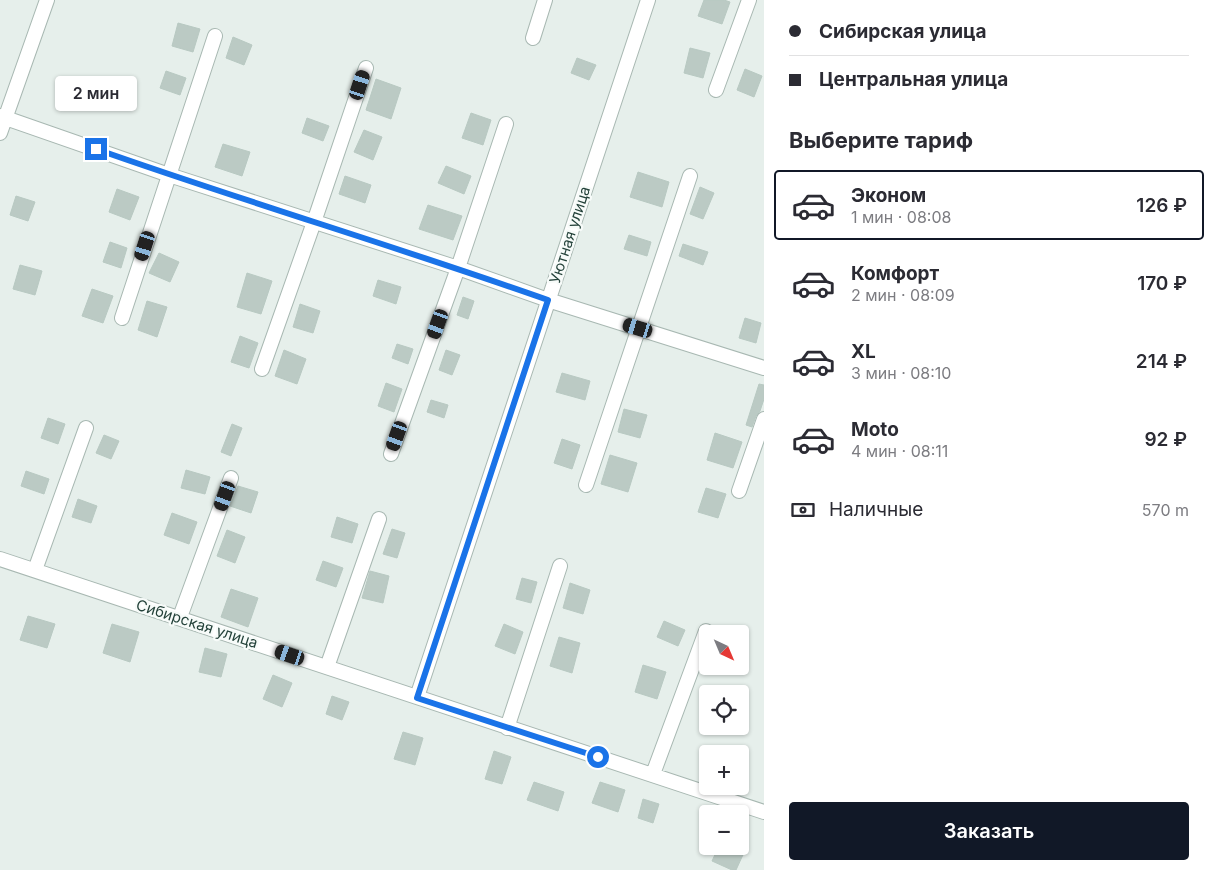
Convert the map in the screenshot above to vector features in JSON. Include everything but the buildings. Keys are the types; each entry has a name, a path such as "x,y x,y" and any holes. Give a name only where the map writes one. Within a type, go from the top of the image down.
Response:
{"street":[{"path":"0,133 3,117 47,0"},
{"path":"532,38 546,0"},
{"name":"Уютная улица","path":"417,698 648,0"},
{"path":"716,90 749,0"},
{"path":"122,318 215,36"},
{"path":"262,369 366,68"},
{"path":"3,117 169,175 458,268 548,300 764,368"},
{"path":"391,454 458,268 506,124"},
{"path":"586,485 690,176"},
{"path":"739,491 764,419"},
{"path":"35,570 86,428"},
{"path":"180,617 232,478"},
{"path":"327,667 379,519"},
{"name":"Сибирская улица","path":"0,559 180,617 417,698 764,812"},
{"path":"507,728 560,566"},
{"path":"653,774 699,650"}],"route":[{"path":"96,149 169,175 458,268 548,300 417,698 598,757"}]}
